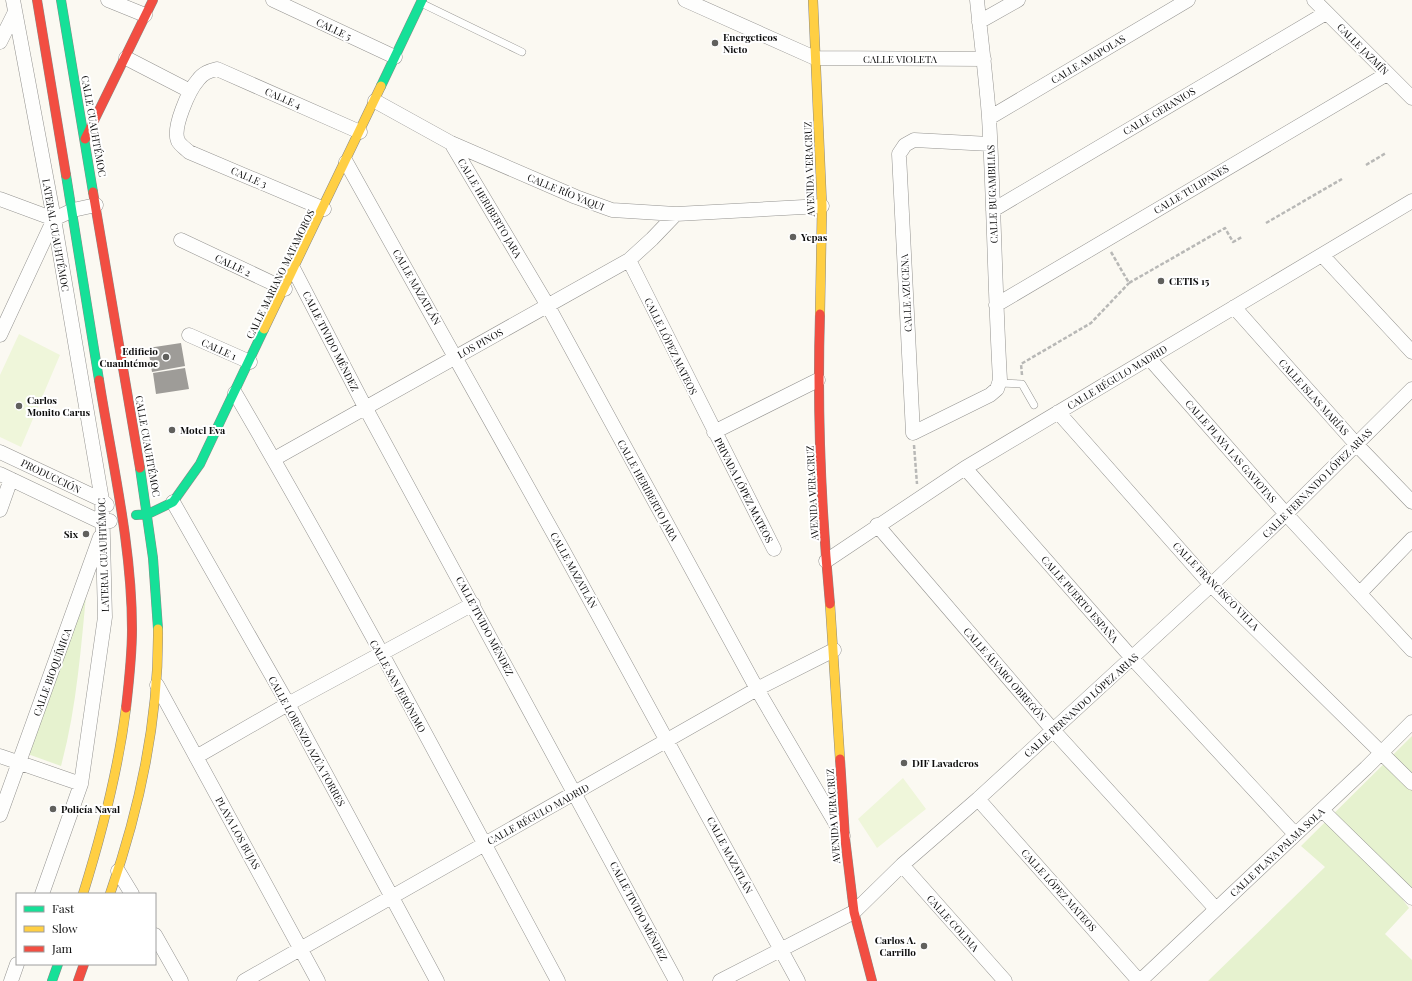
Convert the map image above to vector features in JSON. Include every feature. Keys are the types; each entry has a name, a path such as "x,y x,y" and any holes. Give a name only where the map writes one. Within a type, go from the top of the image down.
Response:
{"main road":[{"path":"37,0 72,210 129,576 133,623 122,736 113,788 98,846 83,893"},
{"name":"CALLE CUAUHTÉMOC","path":"60,0 148,514 155,571 157,610 157,684 152,728 145,776 136,815 110,893"},
{"path":"85,139 126,58 153,0"},
{"name":"AVENIDA VERACRUZ","path":"813,0 822,206 818,380 826,561 834,650 844,838 854,912 872,981"},
{"name":"CALLE MARIANO MATAMOROS","path":"120,518 148,514 173,502 200,464 324,209 422,2"},
{"path":"52,981 58,965"},
{"path":"78,981 84,965"}],"street":[{"path":"108,0 145,16"},
{"name":"CALLE 5","path":"273,0 395,57"},
{"path":"685,0 815,58"},
{"name":"CALLE BUGAMBILIAS","path":"976,0 984,59 989,118 998,386"},
{"path":"979,22 1018,0"},
{"name":"CALLE AMAPOLAS","path":"989,118 1188,0"},
{"name":"CALLE JAZMÍN","path":"1314,0 1412,98"},
{"path":"0,42 14,6"},
{"name":"LATERAL CUAUHTÉMOC","path":"14,6 54,219 102,500 103,526 105,617 81,784 42,893"},
{"name":"CALLE GERANIOS","path":"993,210 1326,13"},
{"path":"126,58 190,91"},
{"name":"CALLE VIOLETA","path":"815,58 984,59"},
{"name":"CALLE 4","path":"190,91 206,72 216,69 360,132"},
{"name":"CALLE TULIPANES","path":"996,306 1387,74"},
{"name":"CALLE 3","path":"190,91 176,128 178,141 189,152 324,209"},
{"name":"CALLE RÍO YAQUI","path":"375,101 451,142 576,197 612,210 676,214 822,206"},
{"name":"CALLE AZUCENA","path":"913,433 899,154 905,145 914,140 990,144"},
{"name":"CALLE HERIBERTO JARA","path":"451,142 548,306 757,689 844,838"},
{"name":"CALLE MAZATLÁN","path":"346,162 456,356 798,981"},
{"path":"0,199 54,219"},
{"name":"CALLE RÉGULO MADRID","path":"826,561 877,525 964,468 1412,201"},
{"path":"0,336 54,219 72,210 96,205"},
{"name":"LOS PINOS","path":"274,459 628,260 676,214"},
{"name":"CALLE 2","path":"181,240 285,289"},
{"path":"1322,254 1412,352"},
{"name":"CALLE LÓPEZ MATEOS","path":"628,260 714,432"},
{"name":"CALLE TIVIDO MÉNDEZ","path":"294,270 365,407 676,981"},
{"name":"CALLE ISLAS MARÍAS","path":"1234,307 1356,444 1412,502"},
{"name":"CALLE 1","path":"188,335 250,362"},
{"name":"CALLE PLAYA LAS GAVIOTAS","path":"1149,358 1286,514 1412,650"},
{"path":"714,432 818,380"},
{"path":"913,433 990,395 998,386"},
{"name":"CALLE FERNANDO LÓPEZ ARIAS","path":"720,981 854,912 902,865 978,799 1052,729 1212,585 1412,389"},
{"name":"CALLE SAN JERÓNIMO","path":"235,393 274,459 381,653 558,981"},
{"name":"CALLE FRANCISCO VILLA","path":"1058,412 1212,585 1412,783"},
{"name":"PRIVADA LÓPEZ MATEOS","path":"714,432 774,549"},
{"name":"PRODUCCIÓN","path":"0,452 102,500 120,518"},
{"name":"CALLE PUERTO ESPAÑA","path":"964,468 1132,658 1295,834"},
{"path":"0,510 6,477 103,526 120,518"},
{"name":"CALLE LORENZO AZÚA TORRES","path":"173,502 288,704 437,981"},
{"name":"CALLE ÁLVARO OBREGÓN","path":"877,525 1052,729 1216,910"},
{"name":"CALLE BIOQUÍMICA","path":"0,815 20,763 103,526"},
{"path":"1360,593 1412,539"},
{"path":"196,757 288,704 473,604"},
{"name":"CALLE RÉGULO MADRID","path":"244,981 757,689 834,650"},
{"name":"PLAYA LOS BUJAS","path":"157,684 318,981"},
{"name":"CALLE PLAYA PALMA SOLA","path":"1140,981 1382,753 1412,722"},
{"path":"0,756 81,784"},
{"name":"CALLE LÓPEZ MATEOS","path":"978,799 1140,981"},
{"path":"1322,810 1412,898"},
{"name":"CALLE COLIMA","path":"902,865 1005,981"},
{"path":"118,871 131,893"},
{"path":"156,938 181,981"},
{"path":"11,981 17,965"}],"lane":[{"path":"422,2 522,52"},
{"path":"998,386 1022,384 1034,405"}],"path":[{"path":"1366,165 1386,153"},
{"path":"1266,223 1342,179"},
{"path":"1022,384 1021,364 1091,323 1129,283 1225,228 1233,242 1242,237"},
{"path":"1109,249 1129,283"},
{"path":"913,433 918,499"}],"green space":[{"name":"Carlos Monito Carus","path":"19,334 60,355 21,447 0,437 0,375"},
{"path":"87,586 75,699 61,766 25,753"},
{"path":"1412,736 1412,891 1403,900 1409,908 1385,934 1412,960 1412,981 1208,981 1325,867 1301,846"},
{"path":"903,778 926,809 877,848 858,819"}],"building":[{"name":"Edificio Cuauhtémoc","path":"181,343 185,366 152,372 148,348"},
{"path":"185,368 189,389 156,394 153,373"}],"traffic: fast":[{"path":"61,0 93,192"},
{"path":"381,86 422,0"},
{"path":"66,175 99,380"},
{"path":"136,515 148,514 173,502 200,464 264,329"},
{"path":"140,468 153,558 158,629"},
{"path":"52,981 58,965"}],"traffic: slow":[{"path":"813,0 822,206 820,314"},
{"path":"264,329 381,86"},
{"path":"830,604 840,759"},
{"path":"110,893 121,862 139,796 146,763 155,697 158,629"},
{"path":"83,893 109,802 119,755 126,708"}],"traffic: jam":[{"path":"37,0 66,175"},
{"path":"85,139 153,0"},
{"path":"93,192 140,468"},
{"path":"820,314 820,459 830,604"},
{"path":"99,380 129,567 132,639 126,708"},
{"path":"840,759 845,838 854,912 872,981"},
{"path":"78,981 84,965"}],"place":[{"name":"Energeticos Nieto","path":"715,43"},
{"name":"Yepas","path":"793,237"},
{"name":"CETIS 15","path":"1161,281"},
{"name":"Edificio Cuauhtémoc","path":"166,357"},
{"name":"Carlos Monito Carus","path":"19,406"},
{"name":"Motel Eva","path":"172,430"},
{"name":"Six","path":"86,534"},
{"name":"DIF Lavaderos","path":"904,763"},
{"name":"Policía Naval","path":"53,809"},
{"name":"Carlos A. Carrillo","path":"924,946"}]}
